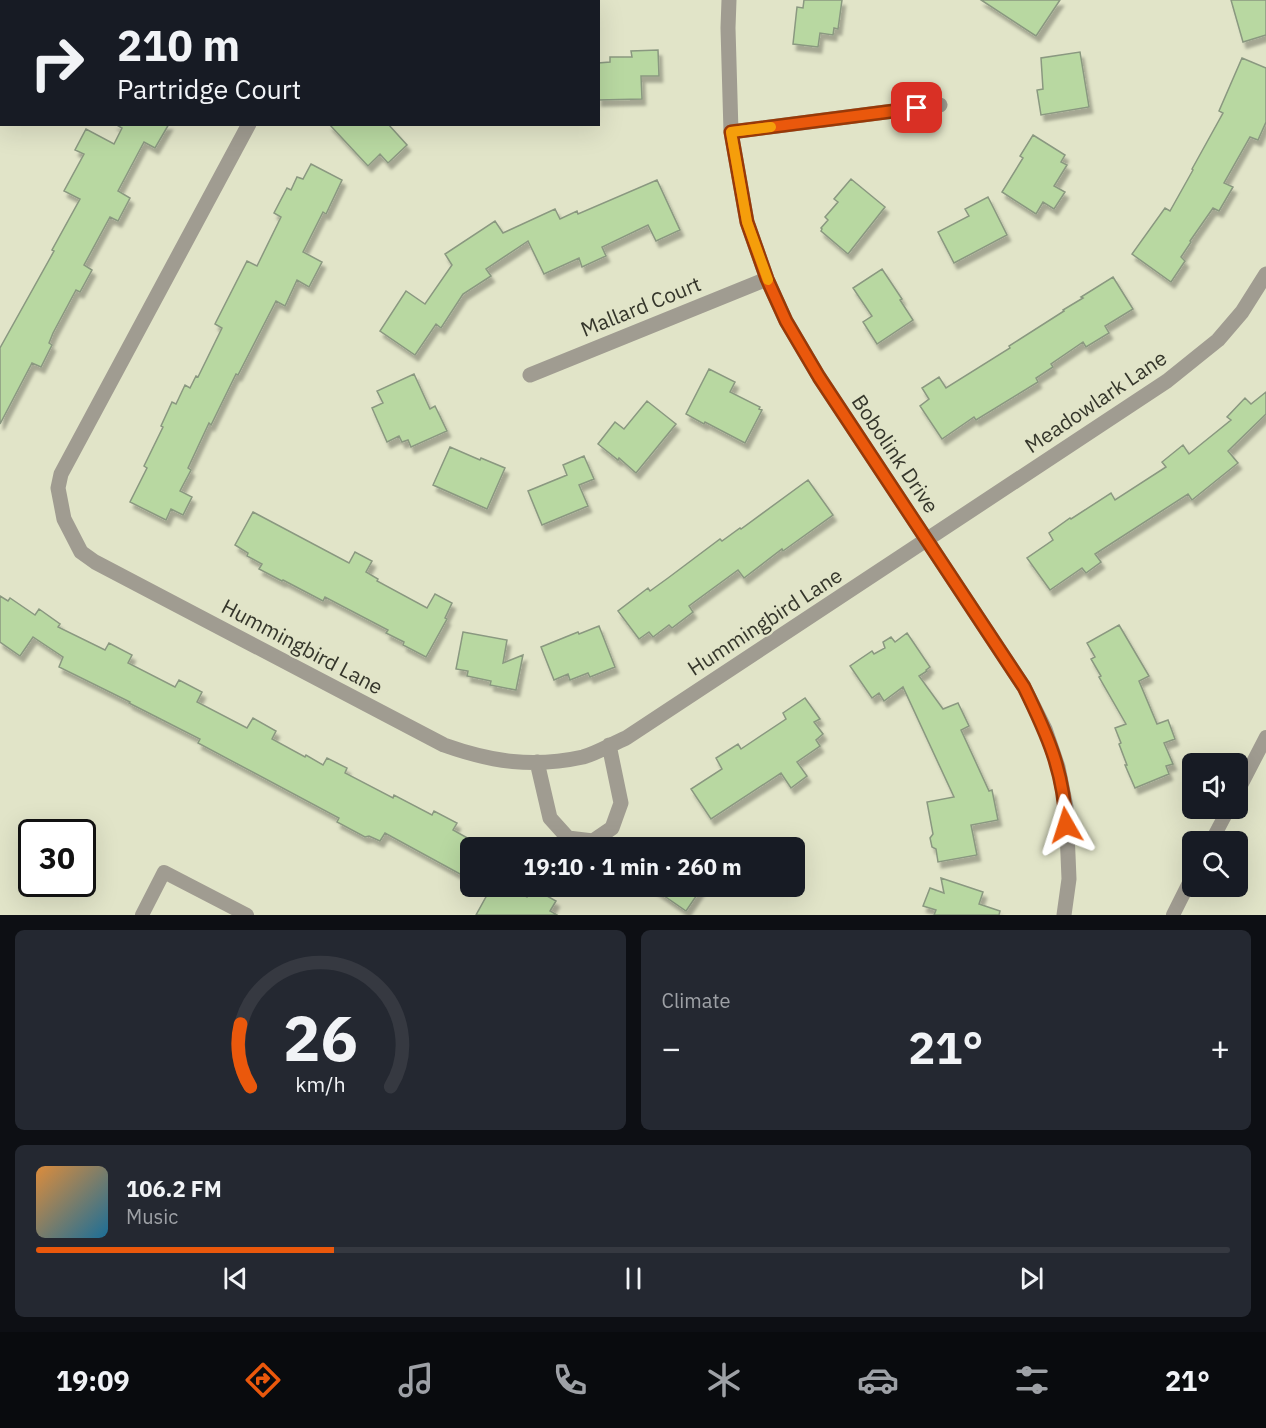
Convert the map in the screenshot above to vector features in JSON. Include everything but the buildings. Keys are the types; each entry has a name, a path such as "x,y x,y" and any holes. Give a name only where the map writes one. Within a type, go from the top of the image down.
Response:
{"street":[{"name":"Bobolink Drive","path":"729,0 731,132 747,222 767,279 786,321 819,377 1024,687 1045,729 1059,767 1066,807 1069,879 1064,915"},
{"path":"731,132 940,105"},
{"name":"Hummingbird Lane","path":"248,126 61,474 58,488 64,519 81,552 94,562 444,746 507,762 545,762 585,756 626,738 927,540"},
{"name":"Meadowlark Lane","path":"927,540 1167,381 1218,340 1242,312 1266,274"},
{"name":"Mallard Court","path":"530,375 767,279"},
{"path":"537,762 550,818 568,838 593,841 612,828 621,803 609,746"}],"lane":[{"path":"1248,772 1266,737"},
{"path":"142,915 164,872 247,915"},
{"path":"1173,915 1182,897"}],"slow traffic":[{"path":"768,280 747,222 731,132 771,127"}],"route":[{"path":"917,108 731,132 747,222 767,279 786,321 819,377 1024,687 1045,729 1059,767 1066,807 1066,825"}]}
